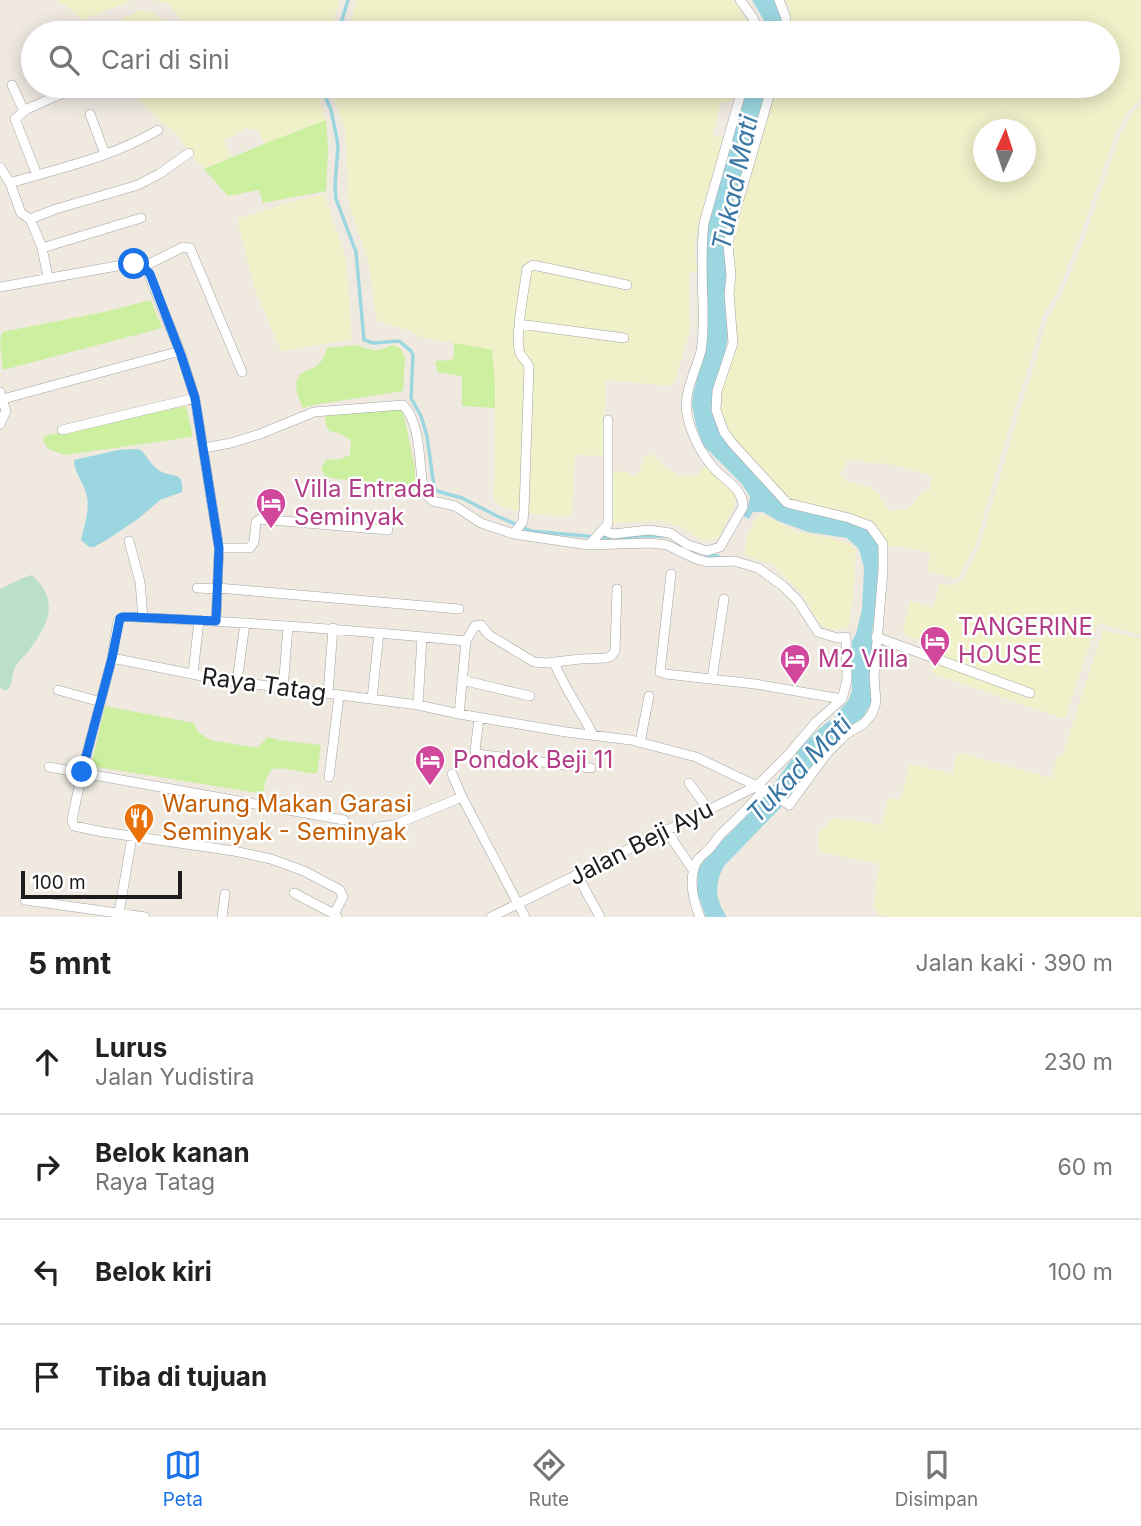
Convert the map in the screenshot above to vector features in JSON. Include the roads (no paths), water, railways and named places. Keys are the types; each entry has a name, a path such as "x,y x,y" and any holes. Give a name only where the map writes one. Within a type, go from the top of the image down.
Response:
{"street":[{"path":"740,0 754,21"},
{"path":"779,0 786,21"},
{"path":"12,85 24,111"},
{"path":"37,175 15,119 24,111 52,98"},
{"path":"596,537 649,530 670,533 688,545 707,551 720,547 743,507 743,500 736,488 715,470 706,458 686,412 687,394 701,349 704,328 701,246 704,223 740,98"},
{"path":"768,98 732,223 728,246 733,343 717,391 716,410 724,432 787,503 849,518 870,526 883,544 876,637 1030,693"},
{"path":"90,114 105,154"},
{"path":"10,183 105,154 139,141 158,130"},
{"path":"30,219 138,185 189,153"},
{"path":"0,167 10,183 21,213 30,219 42,248 48,277"},
{"path":"42,248 141,218"},
{"path":"143,267 183,247 190,248 242,372"},
{"path":"0,287 134,264 143,267 150,274 195,398 219,548 216,621"},
{"path":"518,528 529,367 520,353 519,324 527,268 533,265 627,285"},
{"path":"519,324 624,338"},
{"path":"0,424 5,415 2,395 180,351"},
{"path":"62,430 195,398"},
{"path":"204,448 260,434 314,412 403,405 414,424 423,488 433,501 455,506 481,523 667,545 706,562 734,561 758,568 771,576 798,601 818,632 846,638 847,680 842,699 660,672 671,574"},
{"path":"596,537 608,524 608,420"},
{"path":"219,548 250,548 260,519 388,530"},
{"path":"129,541 140,582 143,617"},
{"path":"197,588 458,609"},
{"path":"458,714 466,641 475,626 481,625 489,635 534,662 606,658 614,654 617,589"},
{"path":"712,679 723,599"},
{"path":"294,893 335,916 343,897 342,892 304,871 271,859 78,828 72,824 120,618 333,628 466,641"},
{"path":"193,674 199,621"},
{"path":"237,682 245,623"},
{"path":"283,688 288,626"},
{"path":"328,694 333,628"},
{"path":"372,699 379,633"},
{"path":"418,705 422,637"},
{"name":"Raya Tatag","path":"112,658 237,682 418,705 479,718 640,743 696,757 763,788 789,805 828,752 872,714 876,702 876,637"},
{"path":"554,662 593,735"},
{"path":"462,680 530,696"},
{"path":"58,690 101,702"},
{"path":"329,777 339,696"},
{"path":"640,743 649,696"},
{"name":"Jalan Beji Ayu","path":"491,917 708,809 763,788 816,722 842,699"},
{"path":"479,718 475,751 477,754 591,768"},
{"path":"49,767 344,820"},
{"path":"452,774 525,917"},
{"path":"689,783 708,809"},
{"path":"700,917 693,901 692,884 693,870 698,859 750,808 763,788"},
{"path":"377,827 394,825 462,797"},
{"path":"667,829 693,870"},
{"path":"120,913 132,837"},
{"path":"578,875 600,917"},
{"path":"222,917 225,894"},
{"path":"25,900 145,917"}],"water":[{"path":"752,0 778,0 782,21 764,21"},
{"name":"Tukad Mati","path":"743,98 763,98 726,246 728,336 714,414 782,499 870,527 879,540 881,563 872,633 871,704 863,717 830,743 788,800 724,866 717,892 727,917 706,917 697,892 698,869 714,848 768,792 799,749 848,701 852,691 852,641 862,609 864,568 859,549 847,538 808,532 778,521 763,512 753,512 749,519 741,515 745,506 748,506 750,497 742,484 703,445 692,405 708,326 706,233"},
{"path":"118,450 141,450 161,471 179,477 182,492 160,500 108,539 89,547 81,540 88,505 74,460"}],"waterway":[{"path":"342,21 348,0"},
{"path":"326,98 338,148 336,199 356,252 364,340 373,343 399,341 413,355 411,398 421,416 427,436 434,487 437,491 462,498 531,531 619,539 664,536"},
{"path":"706,555 718,556"}],"place":[{"name":"Villa Entrada Seminyak","path":"271,530"},
{"name":"TANGERINE HOUSE","path":"935,668"},
{"name":"M2 Villa","path":"795,686"},
{"name":"Pondok Beji 11","path":"430,787"},
{"name":"Warung Makan Garasi Seminyak - Seminyak","path":"139,845"}]}
